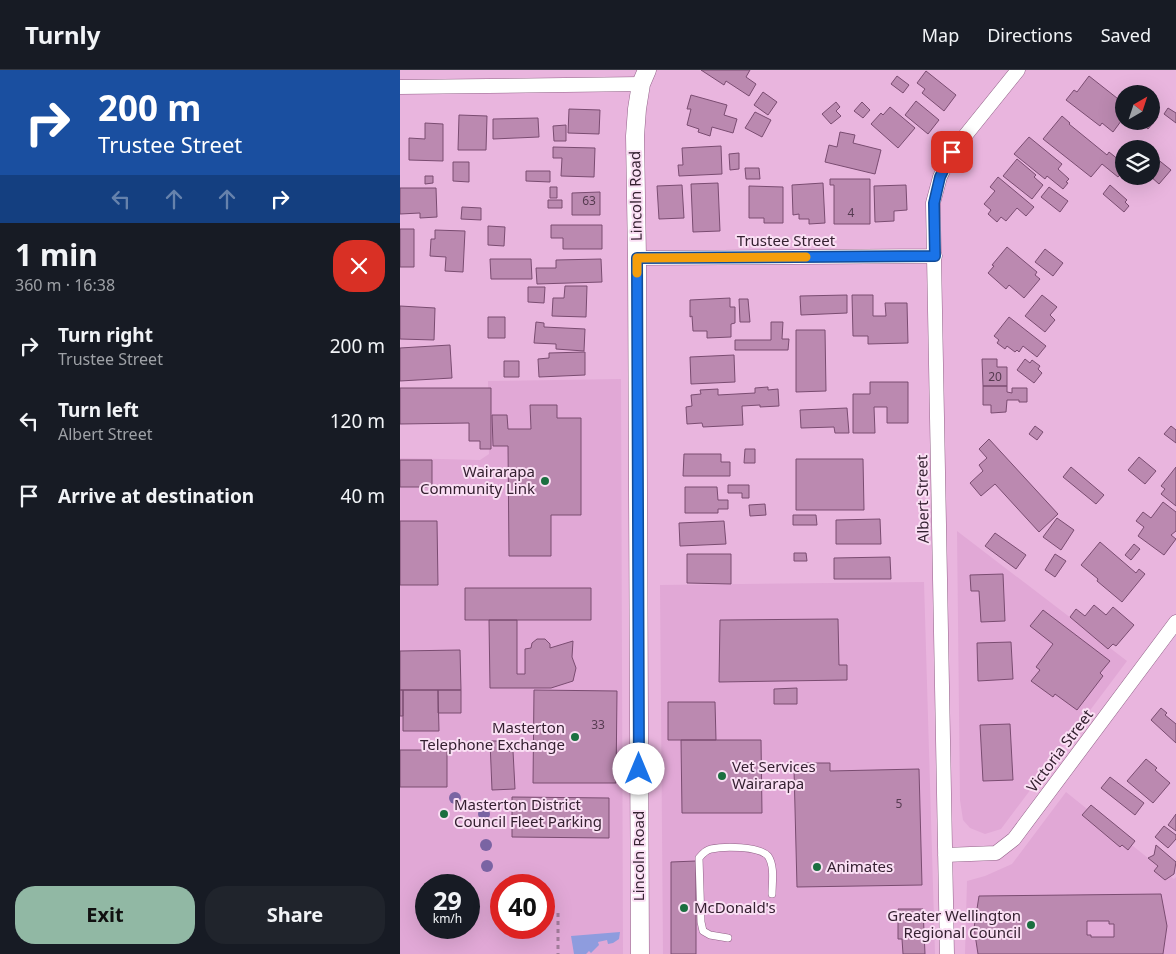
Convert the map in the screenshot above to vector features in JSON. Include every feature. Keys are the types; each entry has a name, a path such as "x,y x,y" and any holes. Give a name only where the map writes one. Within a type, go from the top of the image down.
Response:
{"street":[{"name":"Albert Street","path":"947,954 934,203 940,177 952,152 1018,70"},
{"path":"400,87 644,77"},
{"name":"Lincoln Road","path":"640,954 636,136 637,109 644,77"},
{"name":"Trustee Street","path":"637,258 935,256"},
{"name":"Victoria Street","path":"945,855 996,853 1014,839 1176,622"}],"lane":[{"path":"728,938 710,935 703,931 700,922 699,858 703,852 712,849 745,848 760,850 768,857 772,867 772,894"}],"path":[{"path":"558,913 558,951"}],"shaded area":[{"path":"621,379 623,954 400,954 400,458 480,460 489,454 488,381"},
{"path":"957,531 1127,661 1001,829 985,834 970,828 963,820 960,800"},
{"path":"924,582 935,954 663,954 660,585"},
{"path":"1066,792 1174,879 1176,877 1176,954 965,954 967,881 985,876 1012,864"},
{"path":"620,932 619,939 613,943 608,944 607,940 598,942 599,945 591,953 589,951 586,954 574,954 571,936"}],"building":[{"path":"701,70 750,70 746,77 756,84 749,96 726,81 724,85"},
{"path":"926,71 956,95 944,111 922,93 925,89 917,83"},
{"path":"897,76 909,85 903,93 891,84"},
{"path":"1089,76 1115,96 1115,129 1113,132 1102,123 1100,126 1066,100 1074,90 1077,92"},
{"path":"763,92 777,102 768,115 754,105"},
{"path":"691,95 727,105 724,115 737,119 733,133 712,127 710,136 698,132 699,129 687,125 691,109 687,109"},
{"path":"916,101 939,120 928,134 905,115"},
{"path":"836,102 840,107 836,111 841,116 831,124 822,114"},
{"path":"862,102 870,110 863,118 854,111"},
{"path":"890,107 915,128 898,148 871,124 881,113 883,115"},
{"path":"1168,108 1176,113 1176,123 1164,114"},
{"path":"569,109 600,110 599,134 568,133"},
{"path":"755,112 771,120 762,137 745,128"},
{"path":"459,115 487,116 486,150 458,150"},
{"path":"1062,116 1107,155 1109,152 1115,157 1115,175 1102,164 1091,177 1043,139"},
{"path":"538,118 539,137 493,139 493,119"},
{"path":"425,123 443,124 443,161 409,160 409,138 425,139"},
{"path":"566,125 566,141 554,141 553,126"},
{"path":"840,132 855,135 853,143 881,150 875,174 825,162 829,145 837,147"},
{"path":"1029,137 1062,164 1058,169 1069,179 1063,189 1047,176 1045,179 1014,154"},
{"path":"721,146 722,174 679,176 678,165 683,165 682,148"},
{"path":"553,147 595,148 594,177 561,176 562,158 553,158"},
{"path":"739,153 739,169 730,170 729,154"},
{"path":"1017,159 1036,175 1034,177 1043,185 1032,199 1003,176"},
{"path":"1160,161 1171,170 1160,183"},
{"path":"453,162 469,162 469,182 453,181"},
{"path":"745,168 759,168 760,179 746,179"},
{"path":"526,171 550,171 550,182 526,181"},
{"path":"425,176 433,176 433,183 425,184"},
{"path":"998,177 1034,207 1026,216 1017,208 1006,221 1001,217 997,222 988,214 991,210 984,204 995,191 990,187"},
{"path":"830,179 870,179 870,224 834,224 834,185 830,185"},
{"path":"718,183 720,231 693,232 691,184"},
{"path":"823,183 825,223 809,224 809,219 799,219 799,214 793,215 792,185"},
{"path":"682,185 684,218 659,219 657,186"},
{"path":"906,185 907,210 894,211 894,221 875,222 874,186"},
{"path":"1110,185 1127,200 1125,202 1129,206 1124,212 1103,194"},
{"path":"749,186 783,187 783,223 764,223 764,218 749,218"},
{"path":"550,187 557,187 557,198 550,198"},
{"path":"1049,187 1068,201 1060,212 1041,197"},
{"path":"400,188 436,188 437,217 420,218 420,213 400,214"},
{"path":"600,192 600,215 572,215 572,193"},
{"path":"548,200 562,200 562,208 548,208"},
{"path":"462,207 481,208 481,220 461,219"},
{"path":"551,225 602,225 602,249 563,249 563,238 551,238"},
{"path":"488,226 505,227 504,246 488,245"},
{"path":"400,229 414,229 414,267 400,267"},
{"path":"435,230 465,231 463,272 445,271 446,257 430,256 431,239 435,239"},
{"path":"1007,247 1037,272 1035,275 1040,279 1024,298 1009,285 1006,289 988,273"},
{"path":"1045,249 1063,263 1053,276 1035,262"},
{"path":"490,259 531,259 532,279 491,279"},
{"path":"601,259 602,282 537,284 536,268 556,268 556,260"},
{"path":"565,286 587,286 586,317 552,316 553,298 564,298"},
{"path":"528,287 545,287 544,303 528,302"},
{"path":"847,295 847,313 801,315 800,296"},
{"path":"852,295 873,295 873,316 886,316 885,303 907,303 908,343 868,344 868,336 853,336"},
{"path":"1042,295 1057,307 1050,315 1055,320 1045,332 1025,316"},
{"path":"730,298 730,307 735,307 735,323 731,324 731,337 707,338 707,331 693,331 692,316 690,317 690,300"},
{"path":"739,299 748,299 750,322 740,322"},
{"path":"400,306 435,308 434,340 400,339"},
{"path":"488,317 505,317 505,338 488,338"},
{"path":"1009,317 1046,346 1037,357 1023,346 1019,352 1017,350 1015,352 1007,346 1005,349 997,343 999,340 994,336"},
{"path":"536,322 544,323 544,327 585,329 584,351 556,349 556,344 534,343"},
{"path":"771,322 783,322 782,339 789,339 788,350 735,350 735,340 771,340"},
{"path":"796,330 825,330 826,391 796,392"},
{"path":"450,345 452,378 400,381 400,348"},
{"path":"585,352 585,375 539,377 538,359 549,358 549,353"},
{"path":"734,355 735,382 691,384 690,357"},
{"path":"982,359 997,359 997,367 1007,367 1007,386 983,386"},
{"path":"1025,359 1030,363 1032,360 1040,366 1038,369 1042,373 1034,383 1017,370"},
{"path":"504,361 519,361 519,377 504,377"},
{"path":"870,382 908,382 908,423 887,423 887,407 874,407 875,433 853,433 853,394 870,394"},
{"path":"983,386 1007,386 1007,392 1012,393 1012,388 1027,388 1027,402 1007,400 1006,412 991,413 991,405 983,405"},
{"path":"768,387 768,390 778,389 779,406 742,406 743,425 703,427 702,423 687,424 686,407 692,406 691,395 701,394 700,390 718,389 718,395 755,393 755,388"},
{"path":"400,388 491,388 491,449 480,449 480,441 469,441 469,423 400,424"},
{"name":"Wairarapa Community Link","path":"530,405 557,405 557,418 581,418 581,515 551,515 551,556 509,556 508,446 493,446 492,415 507,415 508,429 531,429"},
{"path":"847,408 849,433 835,433 834,427 801,428 800,410"},
{"path":"1035,426 1043,432 1037,440 1029,434"},
{"path":"1171,426 1176,430 1176,443 1164,434"},
{"path":"989,439 1058,514 1039,532 995,484 981,496 970,483 983,471 979,465 987,458 979,449"},
{"path":"745,449 755,449 755,463 744,463"},
{"path":"684,454 721,454 721,462 730,462 730,476 683,476"},
{"path":"1139,457 1156,471 1145,484 1128,470"},
{"path":"796,459 863,459 864,510 796,510"},
{"path":"400,460 432,460 432,487 400,487"},
{"path":"1071,467 1104,495 1096,504 1063,477"},
{"path":"1176,467 1176,506 1161,494 1165,489 1161,486"},
{"path":"728,485 749,485 749,498 742,498 742,493 728,493"},
{"path":"685,487 717,487 718,500 728,500 728,509 718,509 718,513 685,513"},
{"path":"1163,502 1176,512 1176,531 1171,535 1176,539 1164,555 1138,536 1144,527 1136,521 1143,512 1151,518"},
{"path":"765,504 766,515 750,516 749,505"},
{"path":"793,515 816,515 817,525 793,525"},
{"path":"1057,518 1074,530 1061,550 1043,537"},
{"path":"880,519 881,544 836,544 836,520"},
{"path":"400,521 437,521 438,585 400,585"},
{"path":"724,521 726,544 680,546 679,523"},
{"path":"995,533 1026,555 1016,569 985,546"},
{"path":"1100,542 1136,573 1139,569 1145,574 1122,602 1081,565"},
{"path":"1134,544 1140,549 1131,560 1125,555"},
{"path":"794,553 806,553 807,561 794,561"},
{"path":"687,554 731,554 731,584 687,583"},
{"path":"1055,554 1066,561 1055,577 1045,570"},
{"path":"890,557 891,579 834,579 834,558"},
{"path":"1003,574 1005,621 981,622 979,591 971,591 970,575"},
{"path":"465,588 591,588 591,620 465,620"},
{"path":"1094,605 1106,615 1113,607 1134,625 1116,646 1113,644 1108,649 1070,617 1076,609 1085,616"},
{"path":"1043,610 1110,661 1100,673 1103,676 1077,710 1055,694 1053,697 1031,681 1040,670 1036,667 1053,644 1030,626"},
{"path":"838,619 839,665 847,665 847,680 719,682 720,620"},
{"path":"489,620 517,620 517,674 525,674 525,649 531,648 532,643 537,639 545,639 550,644 550,648 573,641 572,657 576,668 573,681 551,688 490,688"},
{"path":"1011,642 1013,679 978,681 977,643"},
{"path":"460,650 461,690 400,690 400,651"},
{"path":"797,688 797,704 774,704 774,689"},
{"path":"400,690 403,690 403,716 400,716"},
{"path":"403,690 438,690 439,731 403,731"},
{"path":"438,690 461,690 461,713 438,713"},
{"name":"Masterton Telephone Exchange","path":"534,690 617,691 616,783 533,783"},
{"path":"668,702 715,702 716,740 668,740"},
{"path":"1161,708 1167,713 1165,715 1176,724 1176,743 1151,720"},
{"path":"1010,724 1013,780 983,781 980,725"},
{"name":"Vet Services Wairarapa","path":"681,740 761,740 762,813 682,813"},
{"path":"490,741 506,741 506,751 513,751 515,789 492,790"},
{"path":"400,750 447,750 447,787 400,787"},
{"path":"1146,759 1170,783 1153,803 1127,781"},
{"path":"805,763 830,763 830,771 919,769 922,885 797,887 794,769 805,769"},
{"path":"1110,777 1144,803 1135,815 1101,788"},
{"path":"512,797 609,798 609,838 512,837"},
{"path":"1091,805 1135,841 1128,850 1122,845 1120,847 1082,815"},
{"path":"1176,814 1176,831 1168,825"},
{"path":"1164,826 1176,835 1176,839 1168,848 1155,837"},
{"path":"1156,845 1176,862 1174,874 1165,880 1154,871 1158,866 1148,858 1154,855"},
{"name":"McDonald's","path":"696,861 696,954 671,954 671,862"},
{"name":"Greater Wellington Regional Council","path":"1161,894 1167,926 1163,954 978,954 974,928 979,896","holes":["1087,921 1109,921 1109,924 1114,924 1114,937 1091,937 1091,935 1087,935"]},
{"path":"898,909 923,909 925,954 903,954 902,939 898,939"}],"slow traffic":[{"path":"637,273 637,258 806,257"}],"place":[{"name":"Wairarapa Community Link","path":"545,481"},
{"name":"Masterton Telephone Exchange","path":"575,737"},
{"name":"Vet Services Wairarapa","path":"722,776"},
{"name":"Masterton District Council Fleet Parking","path":"444,814"},
{"name":"Animates","path":"817,867"},
{"name":"McDonald's","path":"684,908"},
{"name":"Greater Wellington Regional Council","path":"1031,925"}],"route":[{"path":"639,769 637,258 935,256 934,203 940,177 952,152"}]}
